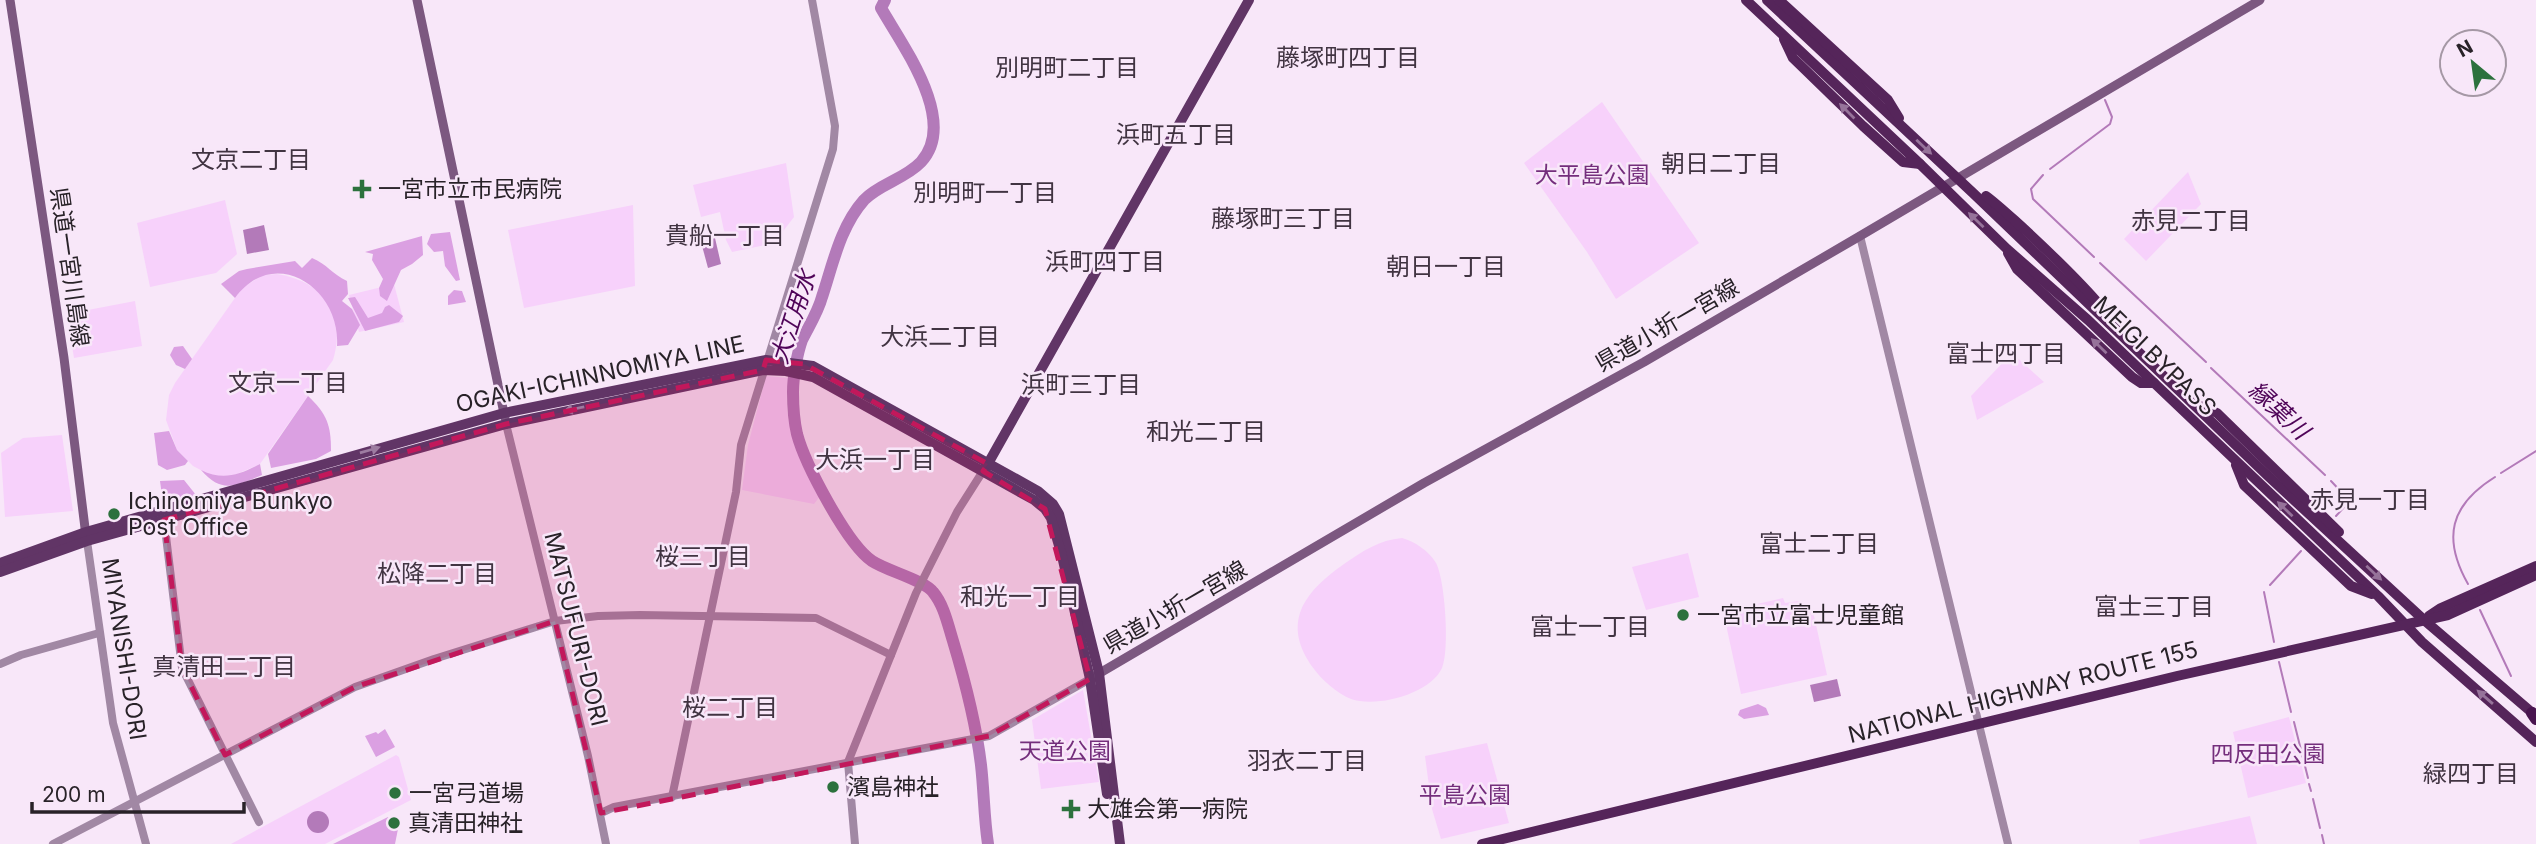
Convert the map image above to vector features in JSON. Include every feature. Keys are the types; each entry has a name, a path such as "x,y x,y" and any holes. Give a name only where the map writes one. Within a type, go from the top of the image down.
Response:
{"highway":[{"name":"MEIGI BYPASS","path":"1746,0 2007,249 2088,320 2378,596 2404,625 2536,742"},
{"name":"MEIGI BYPASS","path":"1766,0 1958,178 2269,477 2424,620 2535,716"},
{"path":"1779,0 1888,100 1906,130"},
{"path":"1783,35 1793,58 1863,126 1903,162 1920,164"},
{"path":"1802,66 1824,73"},
{"path":"1973,193 1988,198 2066,270 2110,316 2116,332"},
{"path":"2007,249 2017,269 2132,377 2141,383 2154,383"},
{"path":"2048,267 2066,270"},
{"path":"2068,316 2088,320"},
{"path":"2190,401 2217,413 2337,529 2347,547"},
{"path":"2234,460 2244,485 2351,586 2378,596"},
{"path":"2269,477 2286,480"},
{"path":"2297,534 2320,542"},
{"name":"NATIONAL HIGHWAY ROUTE 155","path":"2424,620 2441,608 2536,566"},
{"name":"NATIONAL HIGHWAY ROUTE 155","path":"1482,844 2231,663 2448,615 2536,575"}],"main road":[{"name":"県道一宮川島線","path":"10,0 64,358 86,536"},
{"path":"417,0 505,418"},
{"path":"986,468 1249,0"},
{"name":"県道小折一宮線","path":"1095,676 1433,479 1644,362 2260,0"},
{"name":"OGAKI-ICHINNOMIYA LINE","path":"0,564 86,536 505,418 765,365 801,369 813,366 986,468 1038,491 1053,504 1059,514 1095,676 1120,844"},
{"name":"OGAKI-ICHINNOMIYA LINE","path":"0,572 86,536 164,520 505,418"},
{"name":"OGAKI-ICHINNOMIYA LINE","path":"1095,676 1112,844"}],"street":[{"path":"672,797 736,492 741,445 833,149 835,127 812,0"},
{"path":"1860,236 2007,844"},
{"name":"MATSUFURI-DORI","path":"505,418 601,813 606,844"},
{"path":"855,844 848,762 919,586 957,512 986,468"},
{"path":"164,520 182,668 259,822"},
{"name":"MIYANISHI-DORI","path":"86,536 114,723 146,844"},
{"path":"53,844 355,687 555,621 598,616 817,618 891,655"},
{"path":"0,664 21,655 99,633"},
{"path":"601,813 614,807 989,736 1095,676"}],"highlighted area":[{"path":"766,360 804,364 988,464 983,471 1045,509 1090,679 989,736 601,813 555,621 355,687 225,755 182,668 164,520 506,424 763,370"}],"green space":[{"name":"大平島公園","path":"1602,102 1699,243 1616,299 1587,252 1524,163"},
{"path":"786,163 794,217 774,243 732,252 726,240 720,212 701,217 693,185"},
{"path":"2188,172 2201,204 2146,261 2124,239"},
{"path":"225,200 237,254 216,273 150,287 137,223"},
{"path":"633,205 635,286 524,308 508,230"},
{"path":"277,274 307,284 328,302 337,328 333,360 260,464 228,478 212,476 193,466 177,450 166,420 169,395 242,288 263,275"},
{"path":"394,284 404,322 359,332 349,295"},
{"path":"135,301 142,346 74,358 67,314"},
{"path":"2012,353 2044,382 1977,420 1971,396"},
{"path":"766,376 789,378 787,409 794,439 821,495 814,504 742,490 748,445"},
{"path":"62,435 73,511 5,517 1,453 23,438"},
{"path":"1402,538 1425,551 1436,563 1439,571 1446,632 1442,668 1426,685 1402,697 1374,702 1351,699 1321,678 1304,652 1298,623 1301,610 1318,586 1344,564 1379,544"},
{"path":"1688,553 1699,597 1646,610 1632,567"},
{"path":"1783,598 1785,603 1799,601 1813,611 1827,675 1741,694 1725,620 1727,611"},
{"name":"天道公園","path":"1083,690 1099,782 1041,789 1032,720"},
{"name":"四反田公園","path":"2289,717 2306,783 2248,798 2233,732"},
{"name":"平島公園","path":"1487,743 1509,823 1441,839 1432,809 1425,756"},
{"path":"396,755 399,757 411,800 325,844 231,844"},
{"path":"2250,816 2257,844 2140,844 2139,840"}],"shaded area":[{"path":"264,225 269,250 247,254 243,230"},
{"path":"450,232 460,280 456,281 445,266 443,251 434,252 427,244 431,234"},
{"path":"422,236 423,255 401,270 387,301 380,296 379,288 383,279 372,260 373,254 365,252"},
{"path":"715,238 721,264 708,268 701,242"},
{"path":"312,258 347,281 348,294 342,301 352,309 360,325 348,345 337,346 335,325 328,306 317,291 302,280 285,274 268,275 251,282 235,298 221,284 239,271 295,261 302,268"},
{"path":"454,290 462,291 466,302 448,305 448,296"},
{"path":"355,297 368,318 382,313 389,305 403,316 399,322 365,331 348,298"},
{"path":"183,346 192,359 185,369 176,365 170,355 174,347"},
{"path":"308,396 327,420 331,451 316,459 271,468 268,454"},
{"path":"169,431 177,450 188,461 185,465 167,470 158,465 154,433"},
{"path":"260,464 262,475 229,486 209,478 201,470 224,476"},
{"path":"184,480 196,495 175,500 162,496 160,481"},
{"path":"1837,679 1841,696 1814,702 1810,685"},
{"path":"1758,704 1766,708 1769,715 1744,719 1738,715 1740,710"},
{"path":"385,729 395,747 376,757 365,736 376,732 378,734"},
{"path":"318,811 326,814 329,822 326,830 318,833 310,830 307,822 310,814"},
{"path":"393,817 398,829 395,844 333,844"}],"waterway":[{"name":"大江用水","path":"885,0 881,8 913,62 931,105 934,126 931,145 915,168 870,194 849,222 838,246 818,308 800,346 793,386 794,418 801,447 809,464 828,502 851,538 872,561 928,588 943,609 970,702 981,765 988,844"},
{"name":"縁葉川","path":"2050,169 2110,124 2112,117 2105,100"},
{"name":"縁葉川","path":"2043,175 2031,189 2033,199 2094,257"},
{"name":"縁葉川","path":"2100,263 2206,362"},
{"name":"縁葉川","path":"2211,368 2325,475"},
{"path":"2501,473 2536,451"},
{"path":"2468,584 2455,552 2455,524 2468,499 2495,477"},
{"name":"縁葉川","path":"2331,481 2346,497 2346,505 2336,516"},
{"name":"縁葉川","path":"2270,585 2301,551"},
{"name":"縁葉川","path":"2264,592 2274,642"},
{"path":"2480,610 2511,676"},
{"name":"縁葉川","path":"2279,662 2291,712"},
{"name":"縁葉川","path":"2294,722 2308,778"},
{"name":"縁葉川","path":"2309,784 2311,791"},
{"name":"縁葉川","path":"2313,799 2320,828"},
{"name":"縁葉川","path":"2322,835 2324,844"}],"place":[{"name":"一宮市立市民病院","path":"362,189"},
{"name":"Ichinomiya Bunkyo Post Office","path":"114,514"},
{"name":"一宮市立富士児童館","path":"1683,615"},
{"name":"濱島神社","path":"833,787"},
{"name":"一宮弓道場","path":"395,793"},
{"name":"大雄会第一病院","path":"1071,809"},
{"name":"真清田神社","path":"394,823"}],"district":[{"name":"藤塚町四丁目","path":"1348,57"},
{"name":"別明町二丁目","path":"1067,67"},
{"name":"浜町五丁目","path":"1176,134"},
{"name":"文京二丁目","path":"251,159"},
{"name":"朝日二丁目","path":"1721,163"},
{"name":"別明町一丁目","path":"985,192"},
{"name":"藤塚町三丁目","path":"1283,218"},
{"name":"赤見二丁目","path":"2191,220"},
{"name":"貴船一丁目","path":"725,235"},
{"name":"浜町四丁目","path":"1105,261"},
{"name":"朝日一丁目","path":"1446,266"},
{"name":"大浜二丁目","path":"940,336"},
{"name":"富士四丁目","path":"2006,353"},
{"name":"文京一丁目","path":"288,382"},
{"name":"浜町三丁目","path":"1081,384"},
{"name":"和光二丁目","path":"1206,431"},
{"name":"大浜一丁目","path":"875,459"},
{"name":"赤見一丁目","path":"2370,499"},
{"name":"富士二丁目","path":"1819,543"},
{"name":"桜三丁目","path":"703,556"},
{"name":"松降二丁目","path":"437,573"},
{"name":"和光一丁目","path":"1020,596"},
{"name":"富士三丁目","path":"2154,606"},
{"name":"富士一丁目","path":"1590,626"},
{"name":"真清田二丁目","path":"224,666"},
{"name":"桜二丁目","path":"730,707"},
{"name":"羽衣二丁目","path":"1307,760"},
{"name":"緑四丁目","path":"2471,773"}]}
